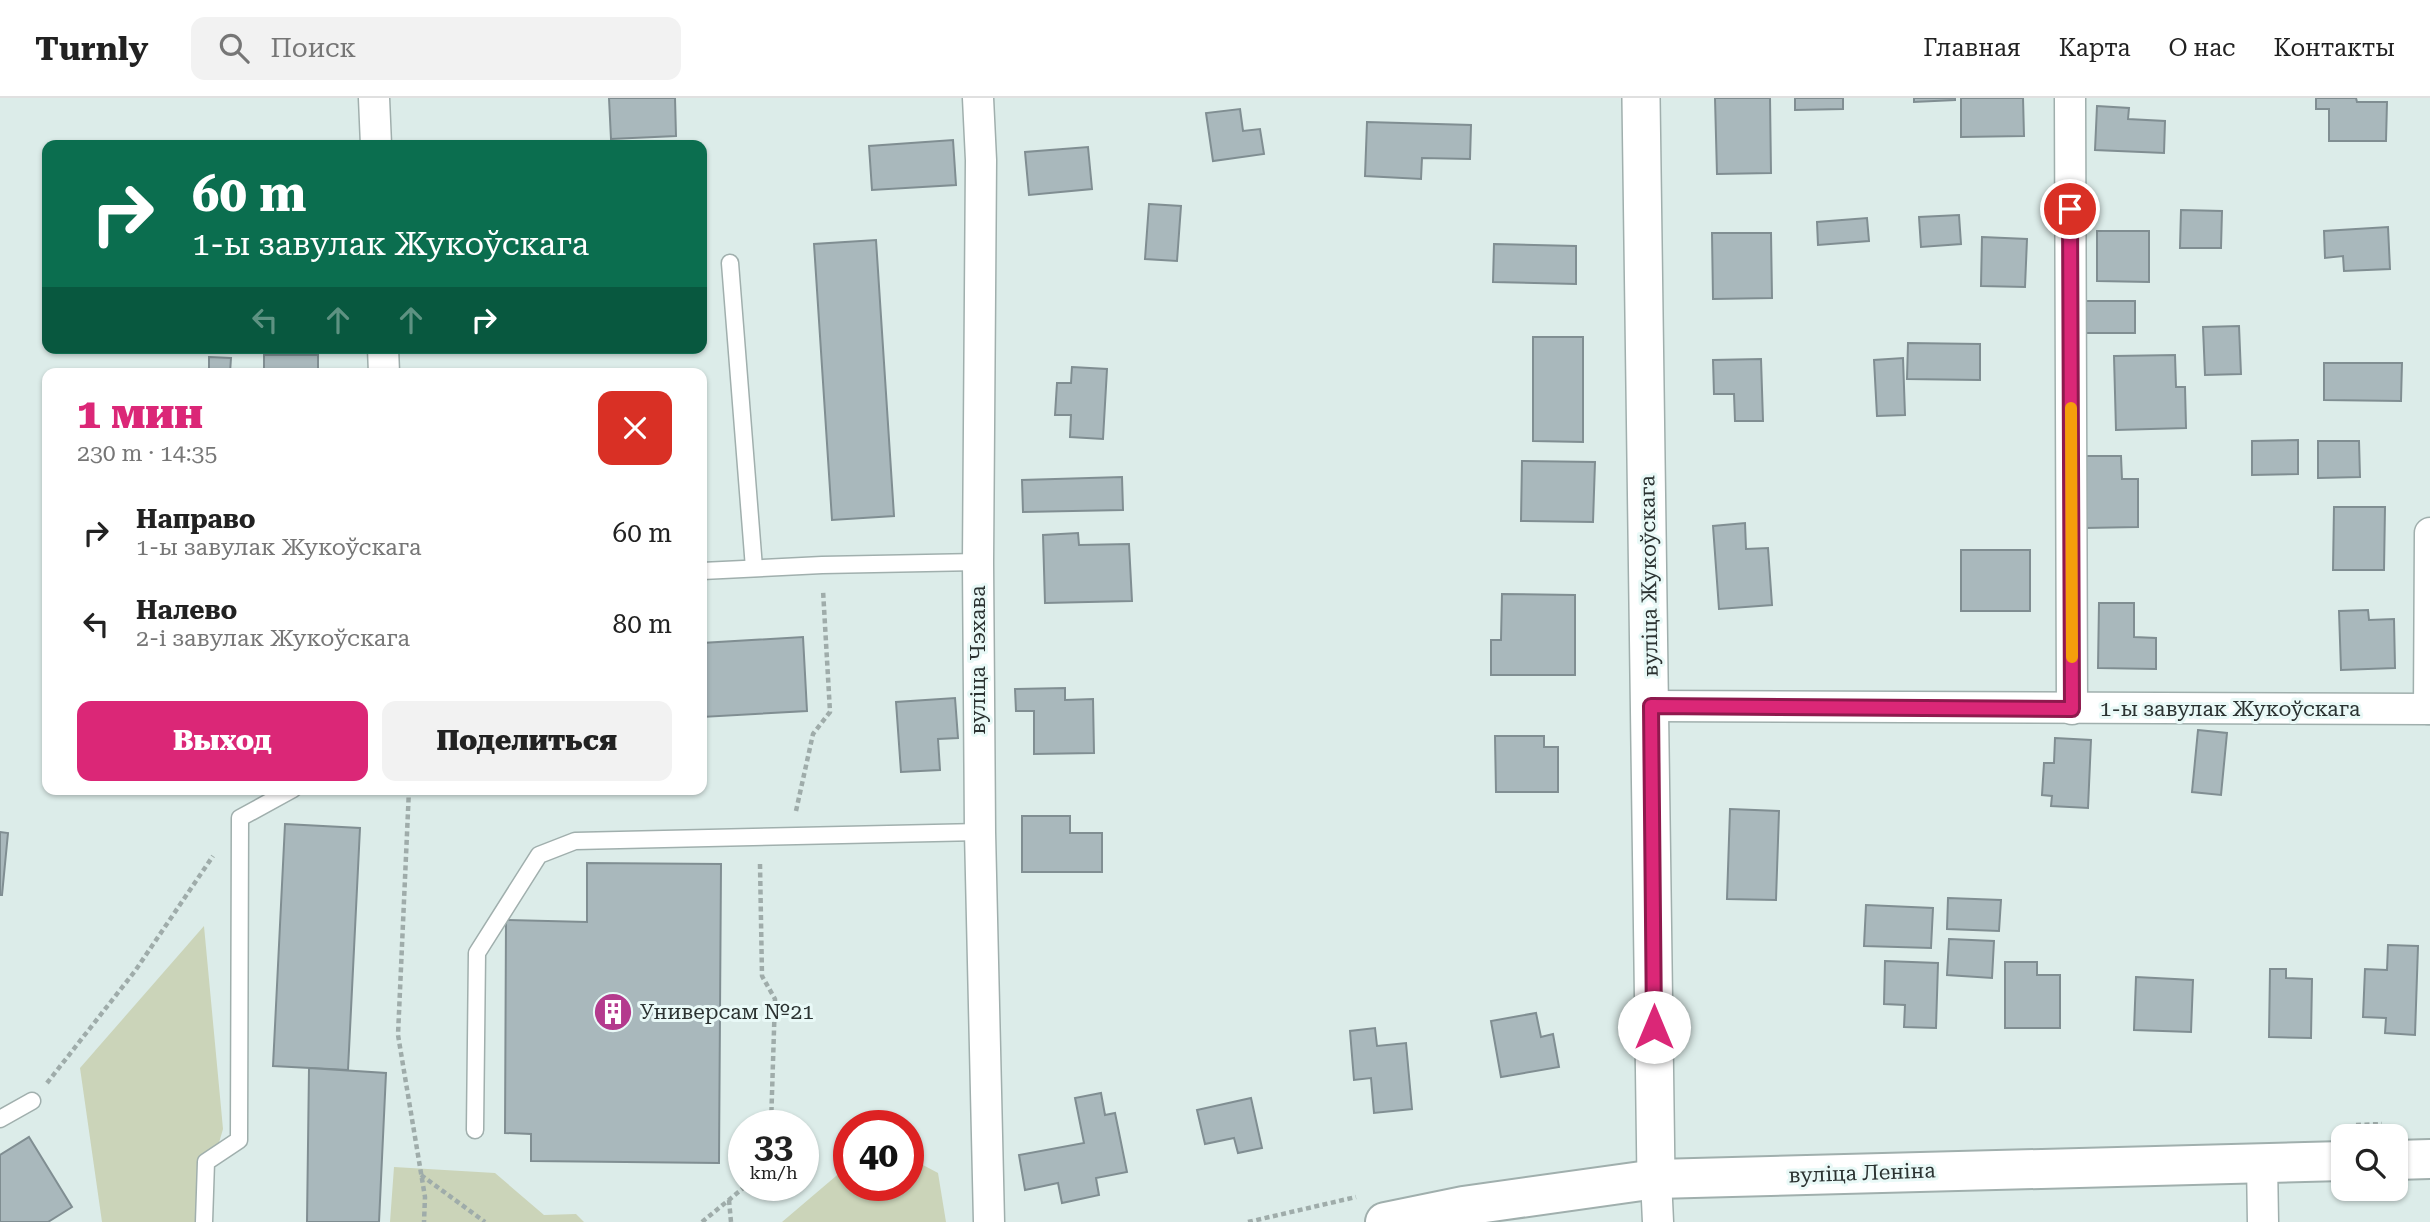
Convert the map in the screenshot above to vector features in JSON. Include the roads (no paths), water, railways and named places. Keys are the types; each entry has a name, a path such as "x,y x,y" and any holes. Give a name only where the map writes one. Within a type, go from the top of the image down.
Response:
{"main road":[{"path":"2408,1160 2430,1160"},
{"name":"вуліца Леніна","path":"1385,1222 1463,1206 1656,1179 2331,1161"}],"street":[{"path":"374,98 376,140"},
{"name":"вуліца Чэхава","path":"978,98 981,160 978,562 980,832 989,1222"},
{"name":"вуліца Жукоўскага","path":"1641,98 1658,1222"},
{"path":"2070,98 2072,709"},
{"path":"2429,709 2430,533"},
{"name":"1-ы завулак Жукоўскага","path":"1651,706 2429,709"},
{"path":"2262,1162 2263,1222"}],"lane":[{"path":"730,263 754,568"},
{"path":"707,571 978,562"},
{"path":"204,1222 206,1162 239,1140 240,818 282,795"},
{"path":"475,1129 477,953 539,855 575,841 980,832"},
{"path":"0,1119 32,1101"}],"place":[{"name":"Универсам №21","path":"613,1012"}]}
